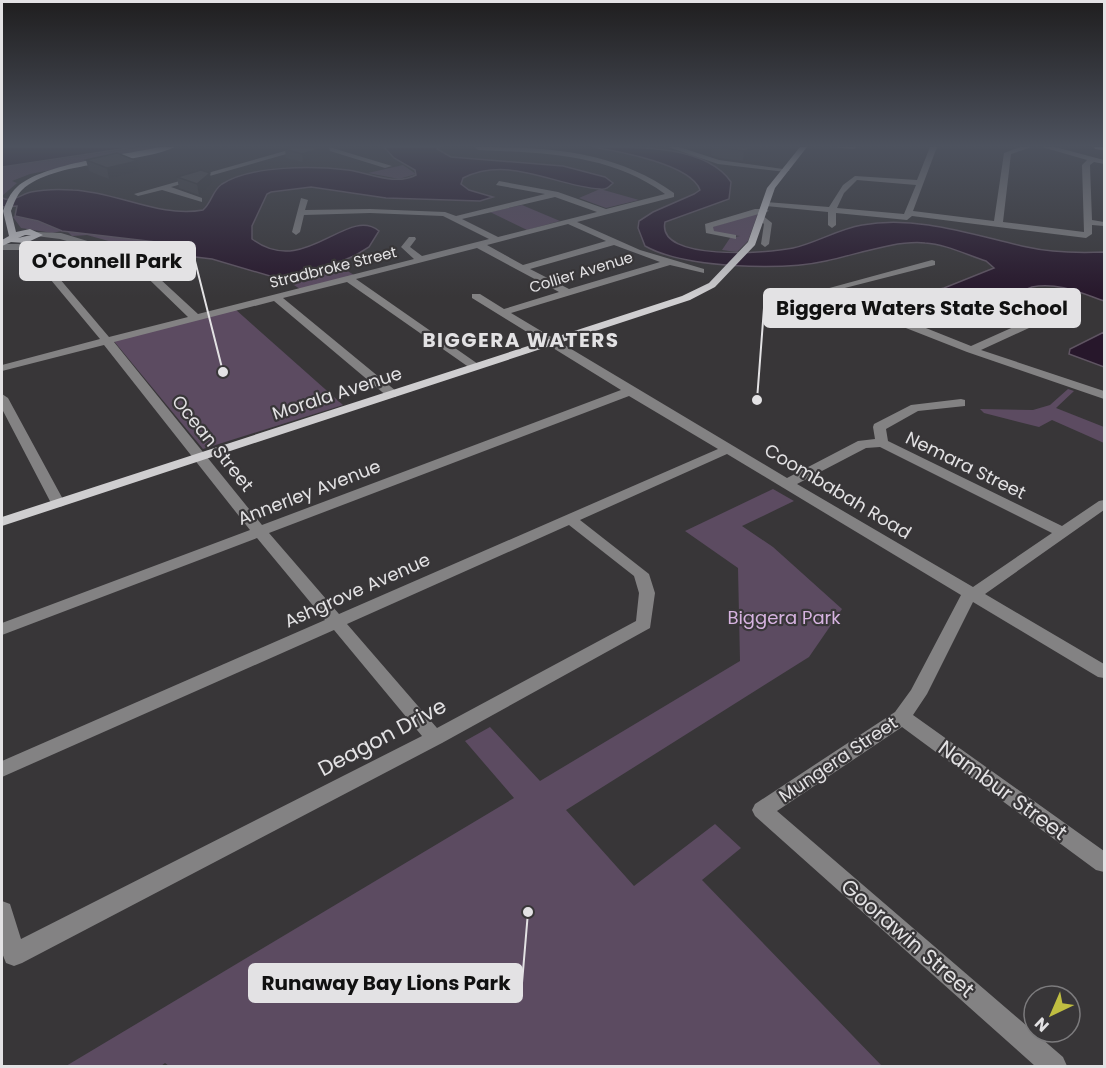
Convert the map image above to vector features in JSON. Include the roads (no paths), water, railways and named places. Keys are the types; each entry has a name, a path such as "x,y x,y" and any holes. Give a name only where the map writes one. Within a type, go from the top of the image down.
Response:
{"main road":[{"path":"14,197 6,215 20,240"},
{"name":"Morala Avenue","path":"2,522 692,296 715,282 745,252 754,240 768,197"}],"street":[{"path":"189,197 199,200"},
{"path":"454,219 544,197"},
{"path":"563,197 606,212"},
{"name":"Stradbroke Street","path":"2,368 664,197"},
{"path":"832,225 832,210 839,197"},
{"path":"733,237 710,233 708,226 758,211 832,210 899,219 907,217 915,197"},
{"path":"998,224 1002,197"},
{"path":"909,213 1086,235 1088,234 1087,197"},
{"path":"296,232 303,213 304,200"},
{"path":"303,213 370,211 445,214 497,240"},
{"path":"764,211 768,223 765,244"},
{"path":"570,222 614,242 701,271"},
{"path":"1088,222 1104,224"},
{"path":"20,240 61,236 131,256 196,318"},
{"path":"412,239 405,247 421,260"},
{"name":"Ocean Street","path":"20,240 107,341 259,531 435,738"},
{"path":"522,268 614,242"},
{"path":"479,245 567,292"},
{"name":"Collier Avenue","path":"502,312 669,262"},
{"path":"932,263 849,282 827,290 831,295 971,350 1104,395"},
{"path":"349,279 474,366"},
{"name":"Coombabah Road","path":"476,296 630,391 1104,672"},
{"path":"275,297 392,394"},
{"path":"971,350 1064,308"},
{"name":"Annerley Avenue","path":"2,629 630,391"},
{"path":"2,398 58,503"},
{"name":"Nemara Street","path":"961,403 915,408 879,427 882,443 1063,532"},
{"path":"787,483 863,444 882,443"},
{"name":"Ashgrove Avenue","path":"2,769 728,449"},
{"name":"Mungera Street","path":"762,810 902,717 918,694 966,599 1104,504"},
{"name":"Deagon Drive","path":"2,911 14,955 435,738 644,624 648,593 641,574 569,518"},
{"name":"Nambur Street","path":"902,717 1104,863"},
{"name":"Goorawin Street","path":"762,810 1054,1066"}],"place":[{"name":"O'Connell Park","path":"223,372"},
{"name":"Biggera Waters State School","path":"757,400"},
{"name":"Runaway Bay Lions Park","path":"528,912"}],"district":[{"name":"BIGGERA WATERS","path":"521,340"}],"park label":[{"name":"Biggera Park","path":"784,617"}]}
